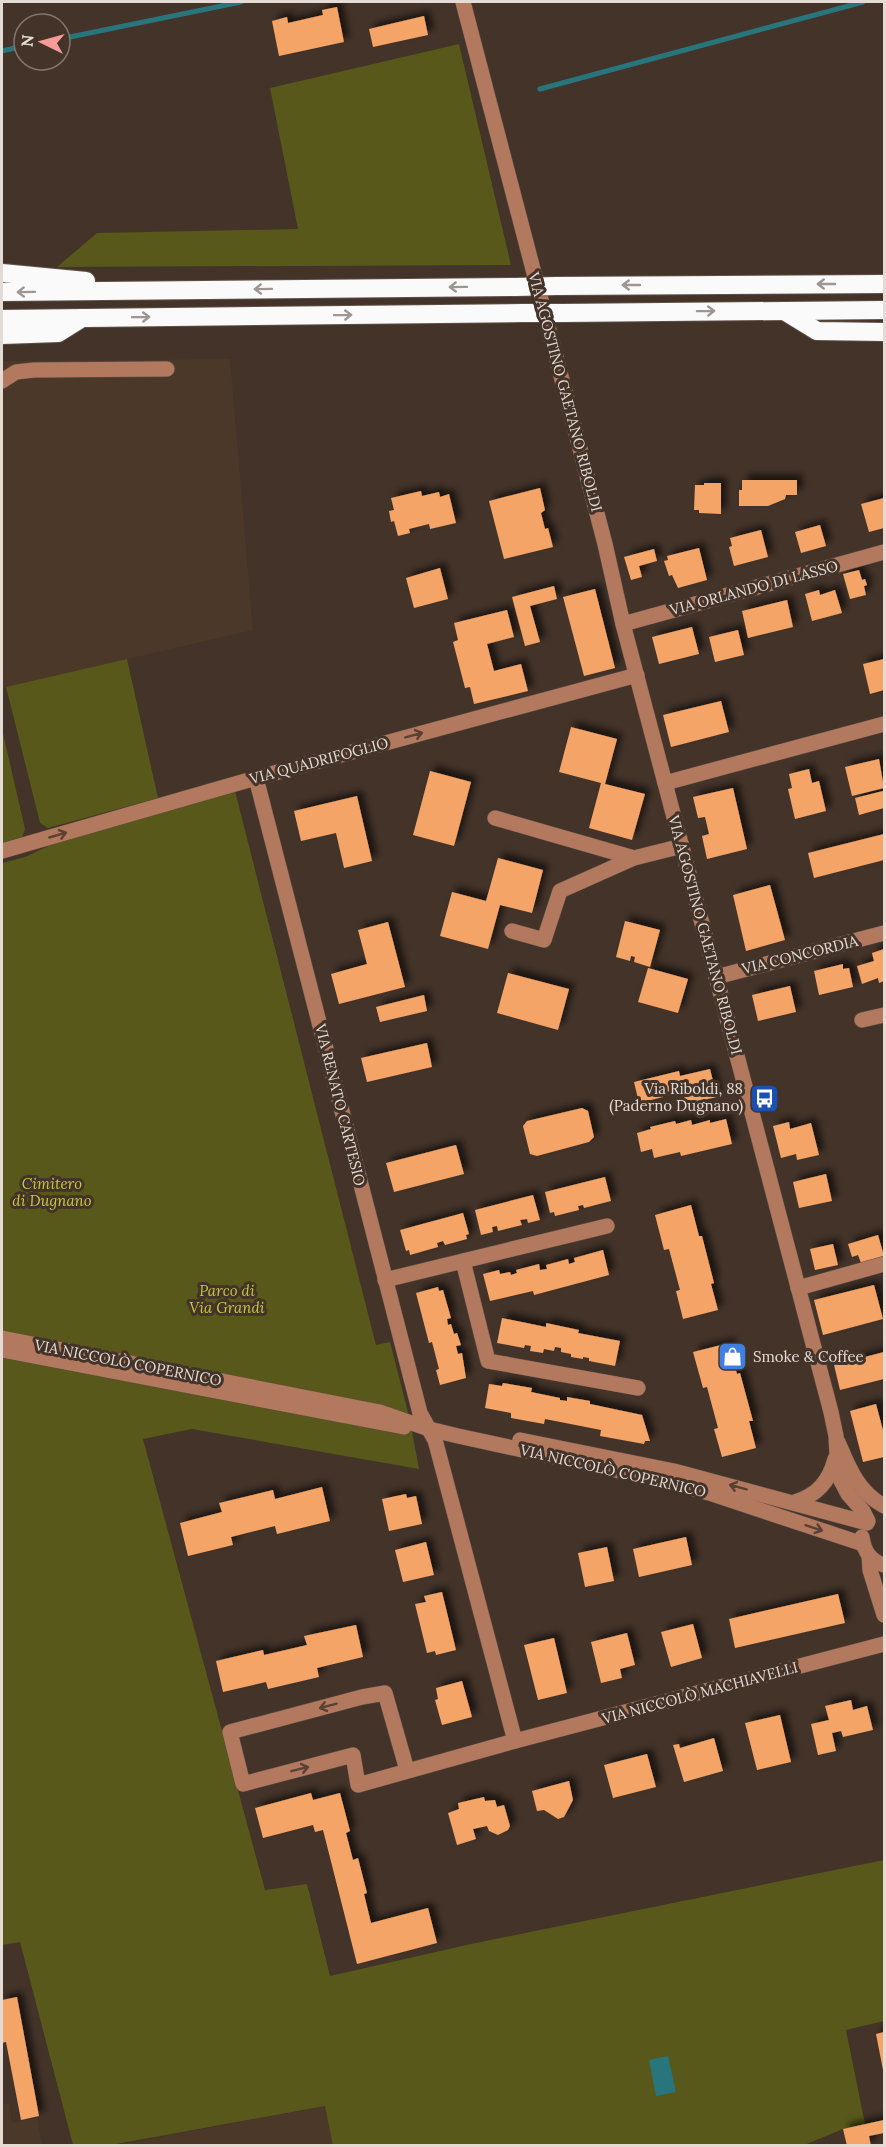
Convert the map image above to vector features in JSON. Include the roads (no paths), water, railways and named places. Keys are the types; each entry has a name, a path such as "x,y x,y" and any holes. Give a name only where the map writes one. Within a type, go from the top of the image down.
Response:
{"highway":[{"path":"2,273 201,290"},
{"path":"2,292 879,283"},
{"path":"2,319 885,310"},
{"path":"784,311 818,331 885,332"},
{"path":"2,335 58,333 82,318"}],"street":[{"name":"VIA AGOSTINO GAETANO RIBOLDI","path":"462,2 836,1436 853,1476 873,1499 885,1506"},
{"path":"2,381 16,372 34,370 167,369"},
{"name":"VIA ORLANDO DI LASSO","path":"623,624 885,552"},
{"name":"VIA QUADRIFOGLIO","path":"2,851 256,778 637,675"},
{"path":"665,783 885,723"},
{"name":"VIA RENATO CARTESIO","path":"256,778 420,1413 429,1429"},
{"path":"495,819 634,858"},
{"path":"512,931 544,940 561,891 634,858 682,846"},
{"name":"VIA CONCORDIA","path":"716,977 885,933"},
{"path":"862,1020 885,1015"},
{"path":"385,1280 607,1226"},
{"path":"463,1261 489,1361 638,1388"},
{"path":"798,1288 885,1264"},
{"name":"VIA NICCOLÒ COPERNICO","path":"2,1338 380,1412 429,1429 709,1492 866,1550 879,1563 885,1564"},
{"name":"VIA NICCOLÒ COPERNICO","path":"2,1350 378,1424 483,1433 584,1452 694,1475 867,1522"},
{"path":"429,1429 438,1451 515,1741"},
{"name":"VIA AGOSTINO GAETANO RIBOLDI","path":"836,1436 838,1475 842,1485 863,1511 867,1522"},
{"path":"795,1502 812,1496 820,1490 832,1469 836,1454"},
{"path":"885,1511 867,1522 862,1536 885,1616"},
{"name":"VIA NICCOLÒ MACHIAVELLI","path":"407,1770 385,1693 230,1732 243,1784 353,1755 358,1785 515,1741 885,1644"}],"water":[{"path":"668,2056 676,2092 656,2096 649,2060"}],"waterway":[{"path":"72,37 241,2"},
{"path":"540,89 863,2"},
{"path":"2,51 12,49"}],"place":[{"name":"Via Riboldi, 88 (Paderno Dugnano)","path":"764,1098"},
{"name":"Smoke & Coffee","path":"732,1357"}],"park label":[{"name":"Cimitero di Dugnano","path":"52,1192"},
{"name":"Parco di Via Grandi","path":"227,1300"}]}
